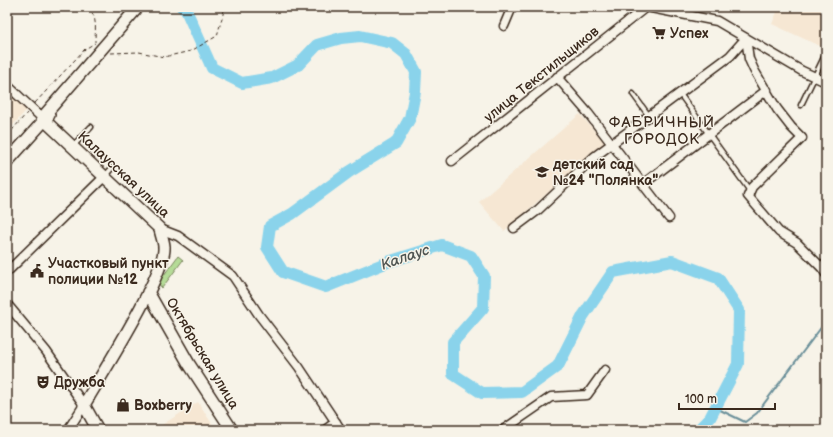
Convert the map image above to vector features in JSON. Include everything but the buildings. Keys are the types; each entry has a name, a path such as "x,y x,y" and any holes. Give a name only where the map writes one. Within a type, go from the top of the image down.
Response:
{"main road":[{"path":"7,162 100,46 136,9"},
{"name":"Калаусская улица","path":"43,118 72,147 108,173 160,229"},
{"path":"98,430 84,405 148,292 162,260 164,247 160,229"},
{"name":"Октябрьская улица","path":"148,292 189,364 232,430"}],"street":[{"path":"504,26 512,7"},
{"path":"646,7 717,22 815,78 826,82"},
{"name":"улица Текстильщиков","path":"452,161 557,76 646,7"},
{"path":"746,38 749,59 768,90 777,109 802,138 750,191 748,196 779,232 797,243 826,274"},
{"path":"514,228 538,210 570,178 611,144 629,133 730,56 746,38"},
{"path":"557,76 669,218"},
{"name":"Калаусская улица","path":"7,85 43,118"},
{"path":"643,184 768,90"},
{"path":"7,272 108,173"},
{"name":"Калаусская улица","path":"160,229 178,236 233,276 259,315 299,367 341,430"},
{"path":"7,304 46,350 84,405 68,430"},
{"path":"503,430 551,397 587,396 604,370"},
{"path":"325,430 336,422"}],"lane":[{"path":"801,105 826,53"},
{"path":"633,94 649,117"},
{"path":"680,94 710,133 750,191"},
{"path":"72,147 91,127"},
{"path":"7,144 16,152"}],"path":[{"path":"88,7 94,13 100,46"},
{"path":"7,136 31,107 85,49 100,46 164,57 191,51 217,36 225,7"}],"shaded area":[{"path":"779,7 826,7 826,49 772,24"},
{"path":"7,85 30,106 7,132"},
{"name":"детский сад №24 \"Полянка\"","path":"580,114 605,143 504,231 479,202"},
{"path":"198,402 216,430 154,430"}],"green space":[{"path":"178,256 183,260 162,288 158,283"}],"waterway":[{"name":"Калаус","path":"182,7 186,10 212,68 242,83 272,78 298,65 317,45 341,38 360,36 392,43 406,54 416,72 415,92 410,118 396,143 349,172 292,214 270,226 267,247 283,272 326,287 388,262 442,245 471,256 484,276 483,308 453,342 453,374 482,393 522,392 558,366 583,316 613,272 672,261 718,278 739,310 738,364 710,418 698,430"},
{"path":"716,408 745,422 757,413 826,321"}],"place":[{"name":"Успех","path":"659,33"},
{"name":"детский сад №24 \"Полянка\"","path":"542,172"},
{"name":"Участковый пункт полиции №12","path":"37,271"},
{"name":"Дружба","path":"43,382"},
{"name":"Boxberry","path":"123,405"}],"district":[{"name":"ФАБРИЧНЫЙ ГОРОДОК","path":"662,130"}]}
